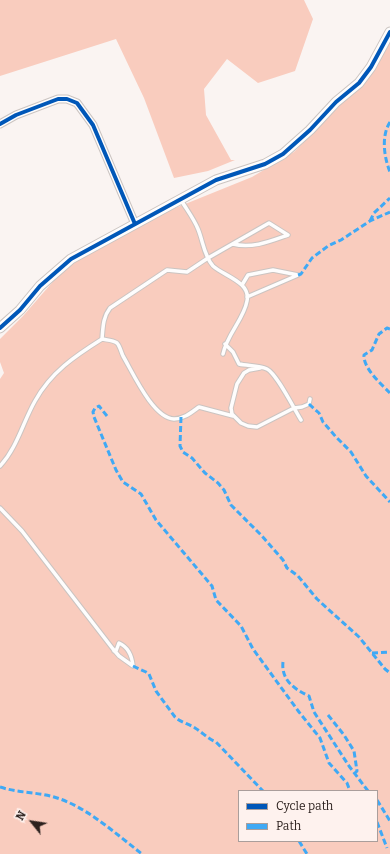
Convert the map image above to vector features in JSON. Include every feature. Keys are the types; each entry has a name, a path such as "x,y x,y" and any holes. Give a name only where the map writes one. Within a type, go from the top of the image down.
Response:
{"street":[{"path":"0,328 20,310 40,286 64,264 95,245 222,178 269,162 295,144 336,102 359,83 371,67 390,32"},
{"path":"0,124 16,115 58,99 67,99 77,103 93,125 136,224"}],"lane":[{"path":"181,200 198,228 208,258 214,266 242,285 247,292 247,300 243,312 225,344 224,354"},
{"path":"102,339 103,324 106,313 110,308 167,270 187,272 208,258 269,223 288,235 265,243 241,246 233,244"},
{"path":"242,285 248,275 273,270 298,275 247,297"},
{"path":"0,466 12,449 34,401 46,383 63,366 102,339 113,341 118,344 155,409 161,414 174,419 186,416 199,407 233,416 241,423 248,426 257,427 294,408 309,404 310,399"},
{"path":"225,344 233,352 239,364 266,369 276,378 301,420"},
{"path":"233,416 231,408 240,378 249,370 260,368"},
{"path":"0,508 22,531 114,651 133,666 132,657 126,647 119,643 118,649 114,651"}],"shaded area":[{"path":"0,0 304,0 313,19 295,71 258,83 227,59 204,89 206,115 231,160 235,160 208,171 174,178 144,98 116,39 0,76"},
{"path":"390,42 390,854 0,854 0,379 4,373 0,362 0,339 23,316 70,262 158,215 252,177 294,152 364,81"}],"marked path":[{"path":"390,122 384,140 386,160 390,172"},
{"path":"370,221 374,213 390,198"},
{"path":"298,275 301,274 312,258 328,246 341,240 370,221 390,212"},
{"path":"390,329 387,328 379,334 372,350 364,355 364,360 369,370 390,393"},
{"path":"309,404 319,413 323,422 351,452 366,476 390,502"},
{"path":"107,416 99,406 95,408 93,412 116,470 123,482 141,494 156,520 212,586 216,600 241,626 253,649 320,738 329,763 347,783 350,790"},
{"path":"181,417 180,446 183,452 192,458 205,473 218,483 224,490 231,505 262,536 283,560 287,568 298,576 317,599 359,637 390,673"},
{"path":"372,653 390,652"},
{"path":"283,662 286,679 298,690 309,696 314,712 349,766 367,790"},
{"path":"133,666 149,674 156,691 175,717 216,742 262,790"},
{"path":"328,715 344,735 354,751 357,771 354,774"},
{"path":"0,787 48,795 66,801 100,821 142,854"},
{"path":"378,802 390,821"},
{"path":"378,825 387,848"},
{"path":"300,842 307,854"}],"cycle path":[{"path":"0,328 20,310 40,286 71,259 216,180 265,164 283,154 310,130 336,102 359,83 371,67 390,32"},
{"path":"0,124 16,115 58,99 67,99 77,103 93,125 135,224"}]}
